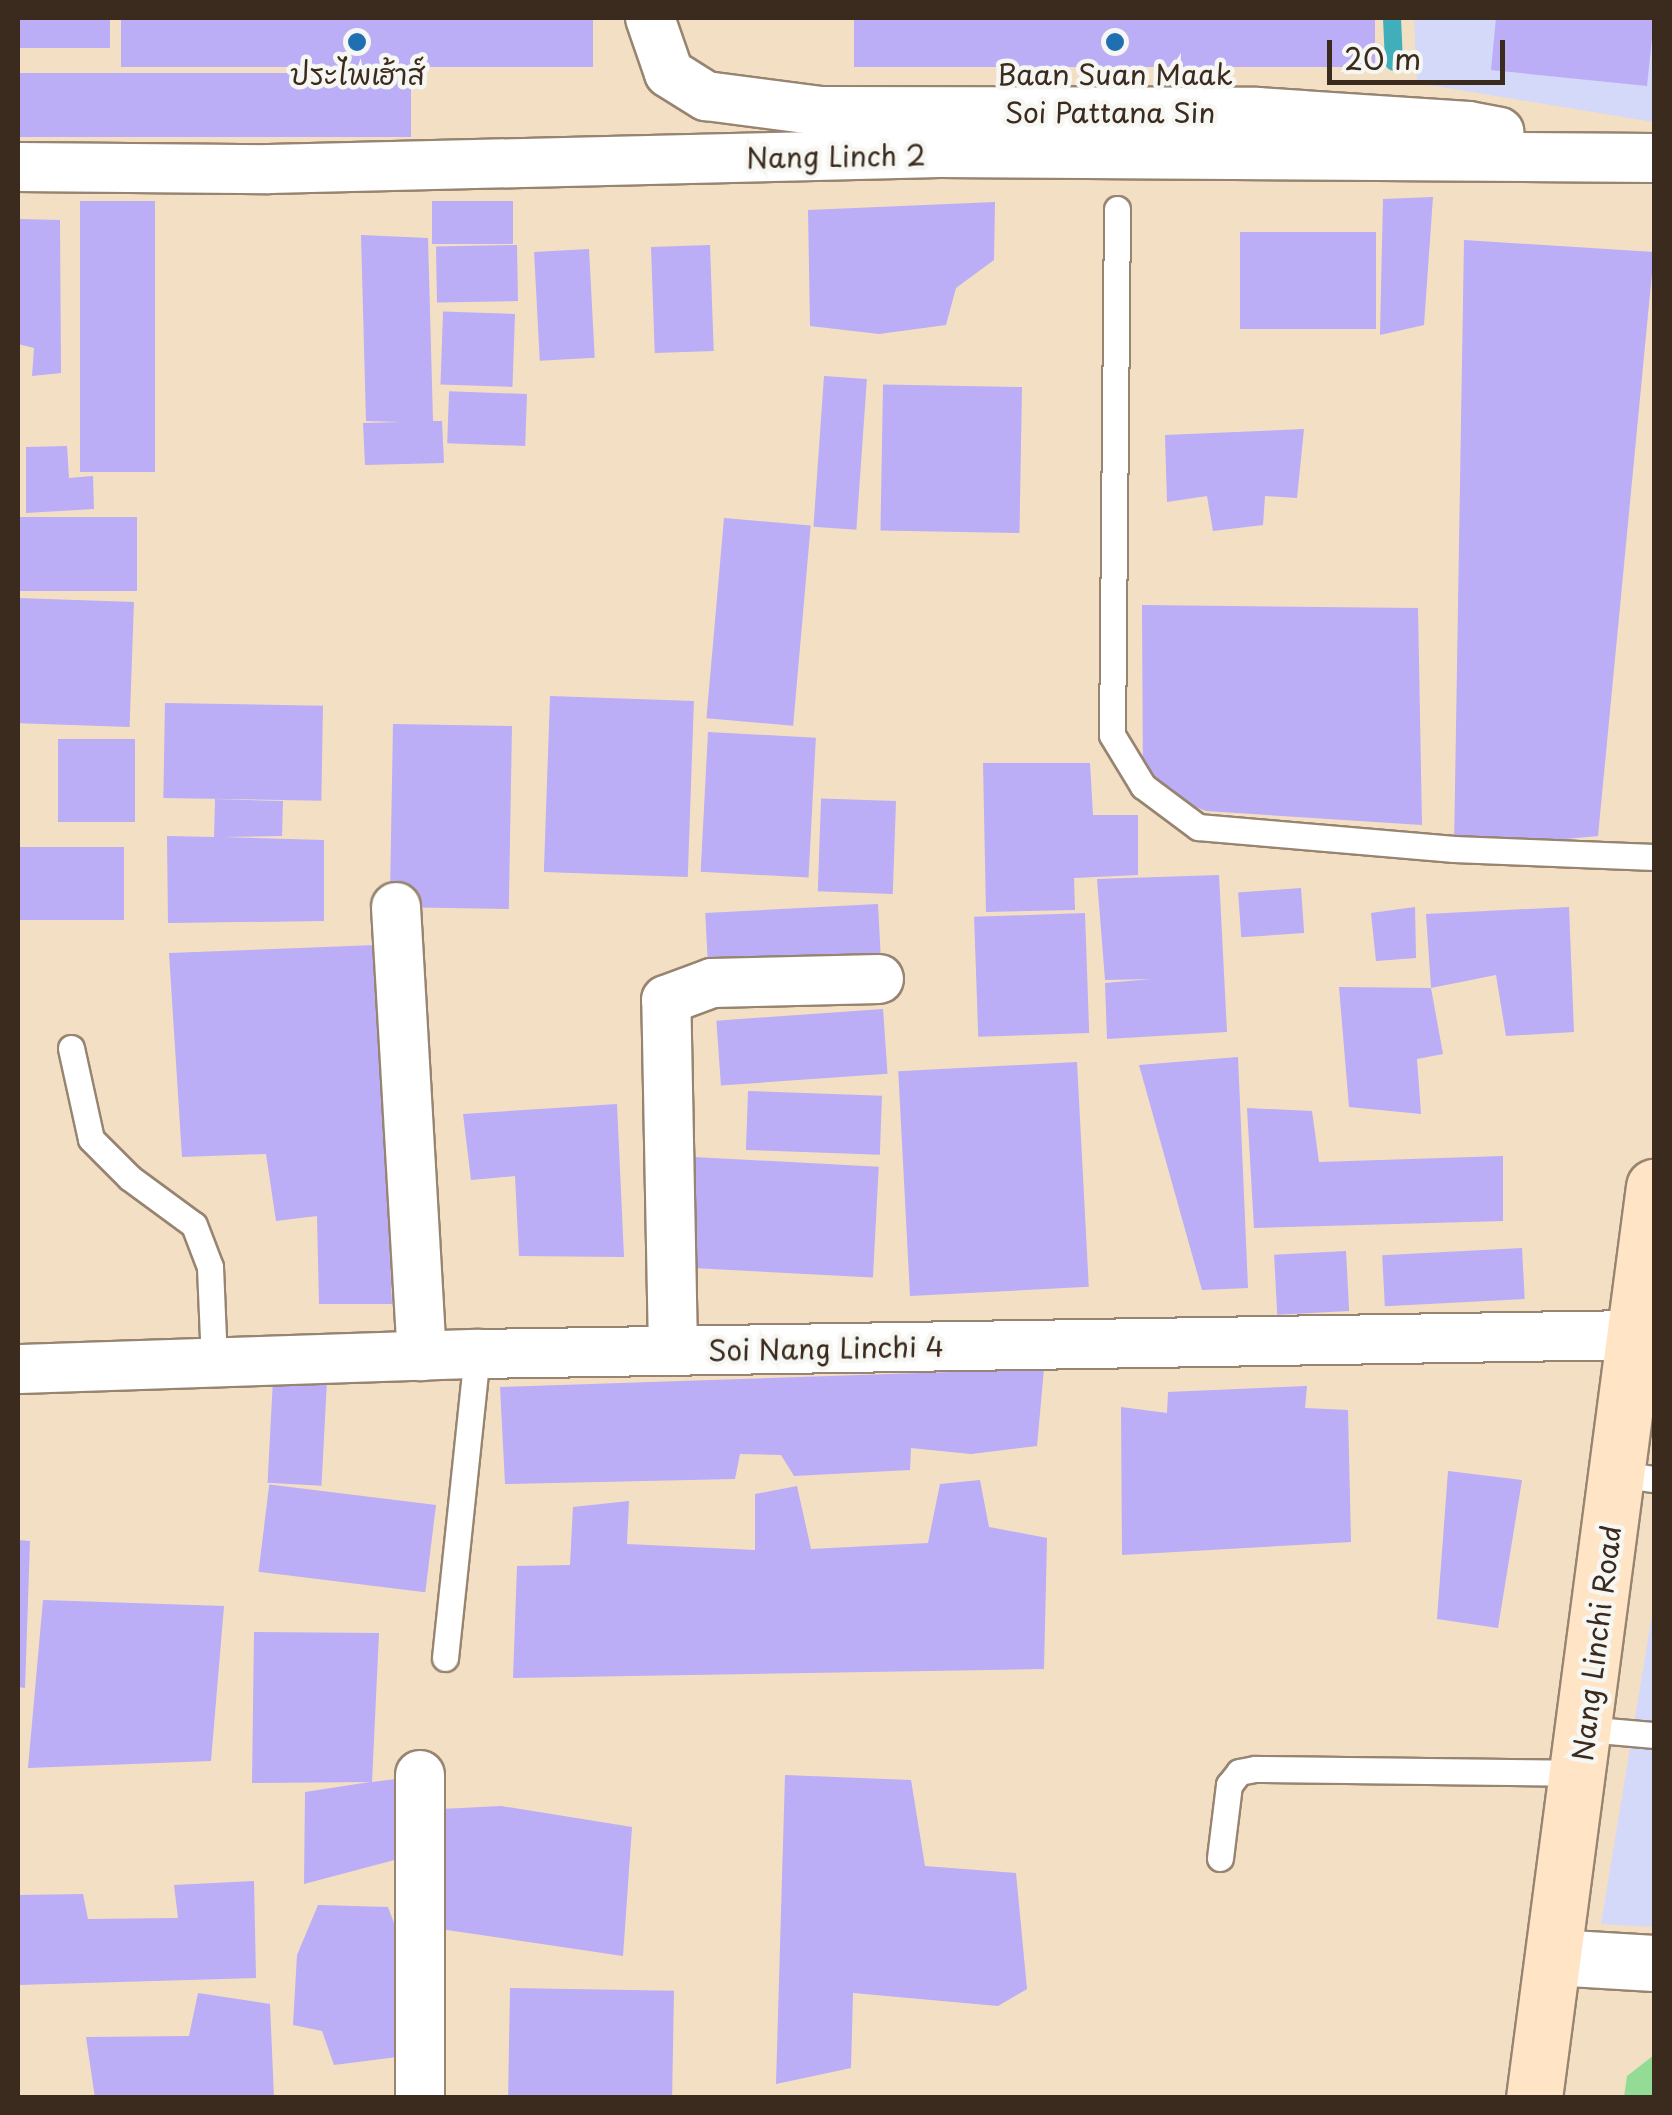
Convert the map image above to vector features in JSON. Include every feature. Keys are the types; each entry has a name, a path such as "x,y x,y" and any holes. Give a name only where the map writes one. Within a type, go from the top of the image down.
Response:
{"main road":[{"name":"Nang Linchi Road","path":"1534,2098 1582,1750 1636,1476 1640,1414 1636,1335 1654,1187"}],"street":[{"name":"Soi Pattana Sin","path":"650,18 669,73 706,96 821,110 1257,112 1469,126 1634,158"},
{"name":"Nang Linch 2","path":"18,167 269,169 940,154 1634,158"},
{"path":"396,907 422,1356"},
{"path":"673,1350 666,1000 712,982 879,979"},
{"name":"Soi Nang Linchi 4","path":"18,1368 673,1350 1636,1335"},
{"path":"420,1775 420,2098"},
{"path":"1553,1957 1654,1963"}],"lane":[{"path":"1118,209 1112,735 1142,786 1198,827 1454,850 1654,857"},
{"path":"72,1048 91,1140 130,1178 194,1225 210,1268 214,1362"},
{"path":"445,1658 477,1354"},
{"path":"1220,1858 1230,1785 1239,1772 1582,1750 1654,1735"}],"shaded area":[{"path":"1414,18 1654,18 1654,122 1417,83"},
{"path":"1654,1603 1654,1927 1601,1924"}],"green space":[{"path":"1654,2055 1654,2097 1624,2097 1627,2076"}],"building":[{"path":"18,18 110,18 110,48 18,48"},
{"name":"ประไพเฮ้าส์","path":"121,18 593,18 593,67 121,67"},
{"name":"Baan Suan Maak","path":"854,18 1375,18 1375,67 854,67"},
{"path":"1496,18 1654,18 1647,86 1491,70"},
{"path":"18,73 411,73 411,137 18,137"},
{"path":"1433,197 1424,325 1380,335 1383,199"},
{"path":"80,201 155,201 155,472 80,472"},
{"path":"432,201 513,201 513,244 432,244"},
{"path":"995,202 994,260 956,288 946,325 879,334 810,326 808,210"},
{"path":"18,219 60,220 61,373 32,376 34,348 18,344"},
{"path":"1240,232 1376,232 1376,329 1240,329"},
{"path":"361,235 428,238 433,421 442,421 444,463 365,465 363,423 402,422 366,421"},
{"path":"1464,240 1654,252 1598,836 1454,849"},
{"path":"517,245 518,301 437,302 436,246"},
{"path":"710,245 714,351 655,353 651,247"},
{"path":"589,249 595,358 540,361 534,252"},
{"path":"443,311 515,314 512,387 440,384"},
{"path":"824,376 867,379 856,530 813,527"},
{"path":"883,385 1022,387 1019,533 880,531"},
{"path":"449,391 527,394 525,446 447,443"},
{"path":"1304,429 1297,498 1265,496 1263,525 1213,531 1207,496 1167,502 1165,435"},
{"path":"67,446 69,478 93,476 94,509 26,513 26,447"},
{"path":"18,517 137,517 137,591 18,591"},
{"path":"724,518 811,526 793,726 706,718"},
{"path":"18,598 134,602 130,727 18,723"},
{"path":"1142,605 1418,608 1422,825 1206,811 1143,786"},
{"path":"550,696 694,701 688,877 544,872"},
{"path":"165,703 323,706 321,801 163,798"},
{"path":"393,724 512,726 509,909 390,907"},
{"path":"708,732 816,738 809,877 701,872"},
{"path":"58,739 135,739 135,822 58,822"},
{"path":"983,763 1090,763 1093,815 1138,815 1138,875 1074,878 1075,910 986,912"},
{"path":"821,798 896,801 893,894 818,891"},
{"path":"215,799 283,801 282,836 222,837 324,840 324,921 168,923 167,836 214,837"},
{"path":"18,847 124,847 124,920 18,920"},
{"path":"1219,875 1227,1032 1107,1039 1105,983 1152,979 1105,980 1097,879"},
{"path":"1301,888 1304,933 1241,937 1238,892"},
{"path":"878,904 881,962 708,971 705,913"},
{"path":"1415,907 1416,958 1376,961 1371,913"},
{"path":"1569,907 1574,1032 1506,1036 1496,975 1431,988 1426,914"},
{"path":"1085,913 1089,1033 978,1037 974,917"},
{"path":"376,945 392,1304 319,1304 317,1216 276,1221 266,1154 182,1157 169,953"},
{"path":"1339,987 1431,988 1443,1054 1417,1059 1421,1114 1349,1107"},
{"path":"883,1009 888,1074 721,1085 716,1021"},
{"path":"1238,1057 1248,1288 1202,1290 1139,1065"},
{"path":"1077,1062 1089,1287 910,1296 898,1071"},
{"path":"748,1091 882,1096 880,1155 746,1150"},
{"path":"617,1104 624,1257 519,1256 515,1176 471,1180 463,1114"},
{"path":"1247,1108 1312,1111 1319,1162 1503,1156 1503,1221 1254,1228"},
{"path":"694,1157 879,1167 873,1278 688,1268"},
{"path":"1522,1248 1525,1299 1385,1306 1382,1255"},
{"path":"1346,1251 1349,1311 1277,1315 1274,1255"},
{"path":"1044,1369 1037,1446 971,1454 911,1448 910,1470 794,1476 781,1455 740,1454 735,1479 505,1484 500,1387"},
{"path":"273,1379 327,1382 321,1486 268,1483"},
{"path":"1307,1386 1305,1408 1348,1410 1351,1542 1122,1555 1121,1407 1167,1413 1168,1392"},
{"path":"1448,1471 1522,1480 1498,1628 1437,1619"},
{"path":"980,1480 989,1527 1047,1538 1044,1669 513,1678 517,1566 570,1565 573,1507 629,1501 627,1544 755,1550 755,1494 797,1486 811,1549 928,1543 940,1484"},
{"path":"269,1485 436,1505 425,1592 259,1572"},
{"path":"18,1540 30,1541 25,1688 18,1687"},
{"path":"43,1600 224,1606 211,1761 28,1768"},
{"path":"254,1632 379,1633 372,1782 396,1779 402,1858 304,1884 305,1792 370,1782 252,1783"},
{"path":"785,1775 911,1780 925,1866 1016,1873 1027,1989 998,2006 853,1993 851,2068 776,2084"},
{"path":"501,1806 632,1827 623,1956 440,1929 441,1809"},
{"path":"254,1881 256,1978 18,1985 18,1895 83,1894 88,1919 178,1918 174,1885"},
{"path":"318,1905 388,1907 400,1939 397,2057 334,2065 322,2031 293,2025 297,1955"},
{"path":"510,1988 674,1991 672,2098 508,2098"},
{"path":"198,1993 270,2004 274,2098 95,2098 86,2037 189,2036"}],"waterway":[{"path":"1392,18 1394,62"}],"place":[{"name":"ประไพเฮ้าส์","path":"357,42"},
{"name":"Baan Suan Maak","path":"1115,42"}]}
